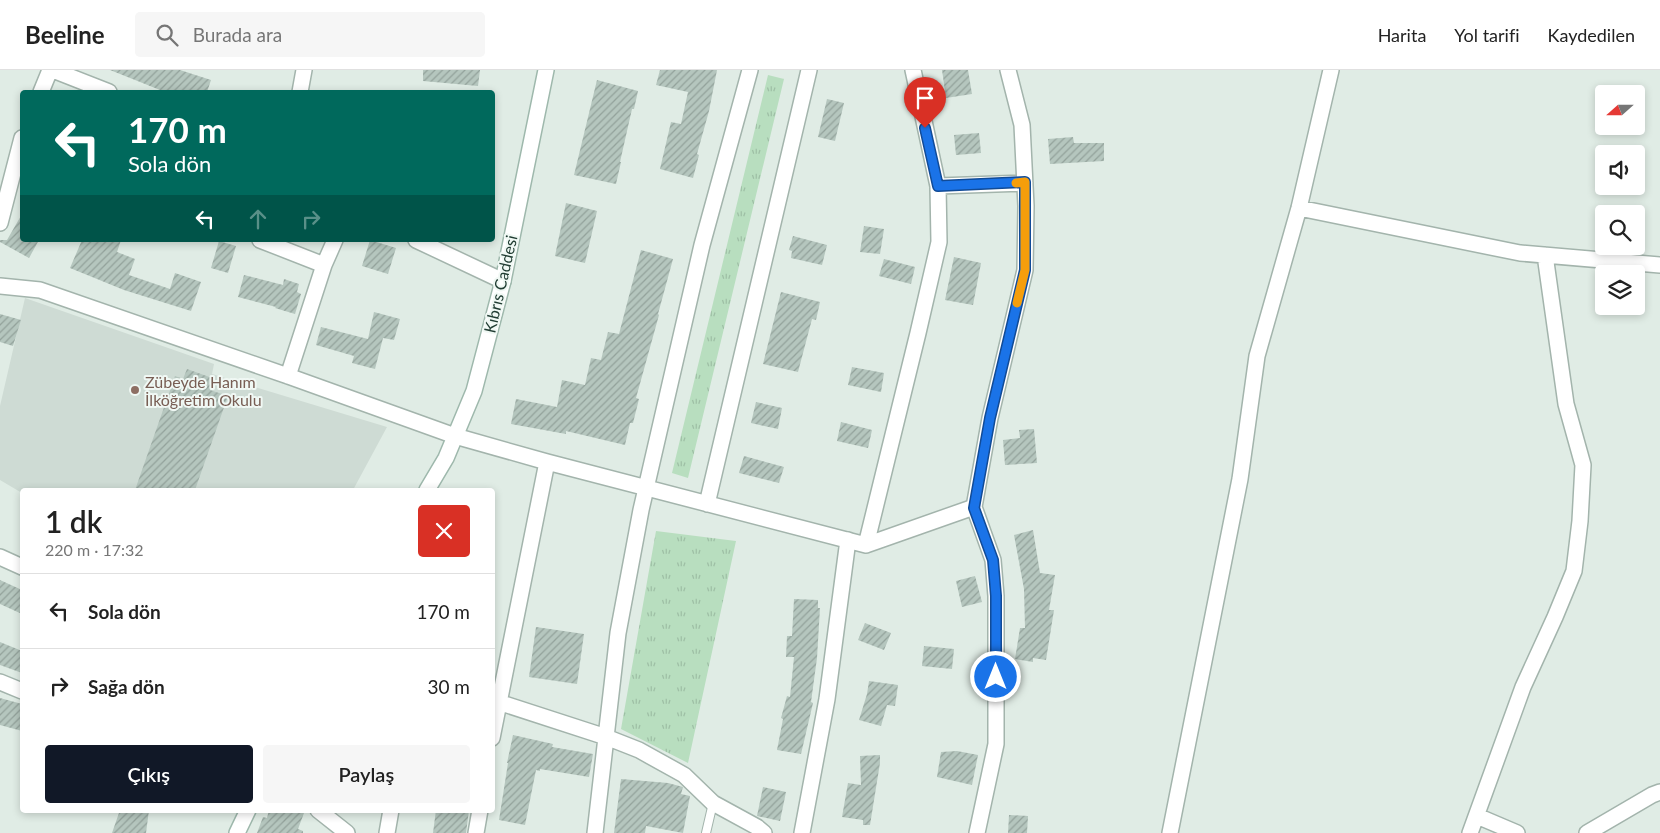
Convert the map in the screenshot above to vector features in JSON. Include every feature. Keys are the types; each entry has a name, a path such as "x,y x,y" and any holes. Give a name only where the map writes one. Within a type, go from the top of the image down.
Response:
{"street":[{"path":"42,90 52,70 104,90"},
{"path":"300,90 304,70"},
{"name":"Kıbrıs Caddesi","path":"428,488 446,458 474,391 503,281 546,70"},
{"path":"595,833 618,633 646,487 702,245 750,70"},
{"path":"706,504 809,70"},
{"path":"866,545 939,242 938,186 913,70"},
{"path":"977,833 996,744 996,596 993,560 974,508 990,418 1025,270 1025,182 1022,125 1008,70"},
{"path":"1170,833 1240,479 1257,356 1299,208 1331,70"},
{"path":"0,223 20,147"},
{"path":"938,186 1025,182"},
{"path":"1299,208 1520,253 1660,266"},
{"path":"265,242 324,265"},
{"path":"288,376 324,265 334,242"},
{"path":"420,242 503,281"},
{"path":"1470,833 1523,687 1574,571 1580,521 1583,465 1566,404 1545,256"},
{"path":"0,286 40,290 455,436 547,462 866,545 974,508"},
{"path":"547,462 495,701 639,750 684,775 713,803 757,827 764,833"},
{"path":"802,833 827,699 848,540"},
{"path":"0,557 20,566"},
{"path":"0,682 20,690"},
{"path":"1587,833 1660,792"},
{"path":"237,833 247,813"},
{"path":"322,813 347,833"},
{"path":"387,833 390,813"},
{"path":"476,833 479,813"},
{"path":"1477,816 1516,833"}],"lane":[{"path":"706,833 713,803"}],"shaded area":[{"name":"Zübeyde Hanım İlköğretim Okulu","path":"25,298 214,364 212,374 387,427 354,488 20,488 20,492 0,480 0,406"}],"green space":[{"path":"768,75 784,79 688,478 672,473"},
{"path":"656,531 736,541 688,763 621,729"}],"building":[{"path":"110,70 180,70 211,80 208,90 160,90"},
{"path":"423,70 480,70 478,86 423,81"},
{"path":"660,70 717,70 693,178 660,169 671,122 681,124 688,92 656,85"},
{"path":"942,70 968,70 972,94 946,98"},
{"path":"597,80 638,91 634,109 632,109 616,184 574,175"},
{"path":"827,99 844,103 835,141 818,137"},
{"path":"979,133 981,153 956,155 954,135"},
{"path":"1073,137 1074,143 1104,143 1104,161 1050,164 1048,139"},
{"path":"566,203 597,211 585,263 555,256"},
{"path":"20,217 20,242 38,242 29,258 0,242 0,240 7,240"},
{"path":"864,226 884,229 880,254 860,252"},
{"path":"793,236 827,245 822,265 791,258 792,251 789,250"},
{"path":"81,242 120,242 117,252 135,259 129,275 170,289 175,273 201,282 191,311 124,290 70,268"},
{"path":"219,242 236,246 228,273 211,268"},
{"path":"369,242 376,242 396,248 388,274 362,266"},
{"path":"641,250 673,259 636,398 639,399 633,423 630,423 625,445 566,431 566,434 511,424 516,399 557,407 562,380 585,385 591,358 601,360 608,332 619,334"},
{"path":"954,257 981,263 973,305 945,300"},
{"path":"884,259 915,267 911,284 879,276"},
{"path":"244,275 283,285 284,279 299,284 297,292 301,294 295,314 238,297"},
{"path":"781,292 820,302 816,320 812,319 798,372 763,364"},
{"path":"374,312 400,319 394,340 383,338 375,369 352,363 354,356 316,345 321,327 368,339"},
{"path":"0,314 21,320 13,346 0,342"},
{"path":"852,367 884,373 881,392 848,385"},
{"path":"187,369 215,379 210,390 228,396 196,488 136,488 175,376 183,379"},
{"path":"756,402 782,408 778,429 751,423"},
{"path":"841,422 872,430 868,448 837,441"},
{"path":"1034,429 1037,463 1005,465 1003,440 1020,438 1019,430"},
{"path":"744,456 784,467 779,483 739,473"},
{"path":"1033,530 1040,573 1055,575 1049,610 1054,610 1046,660 1033,658 1033,662 1015,659 1020,628 1025,628 1024,589 1014,535"},
{"path":"975,576 982,602 962,607 956,581"},
{"path":"0,580 20,589 20,613 0,604"},
{"path":"794,599 818,600 818,608 820,608 817,658 811,702 813,703 801,754 777,750 783,719 781,718 787,696 790,697 794,657 786,657 787,636 792,636"},
{"path":"865,623 891,633 884,650 858,640"},
{"path":"536,627 584,634 577,684 529,677"},
{"path":"0,642 20,650 20,672 0,665"},
{"path":"924,646 954,649 952,669 922,666"},
{"path":"869,681 898,685 895,706 887,705 881,726 859,720"},
{"path":"0,698 20,703 20,730 0,725"},
{"path":"513,735 553,744 552,747 593,754 589,777 540,769 540,771 536,770 525,825 499,820"},
{"path":"957,751 978,755 972,785 937,777 941,752"},
{"path":"880,755 870,825 863,825 863,820 842,817 848,783 861,785 860,756"},
{"path":"621,779 668,783 683,787 681,794 690,796 683,833 646,826 645,833 614,833"},
{"path":"763,787 786,792 780,821 757,816"},
{"path":"119,813 149,813 146,833 112,833"},
{"path":"268,813 304,813 298,829 303,831 303,833 257,833 263,817 267,818"},
{"path":"436,813 469,813 466,833 433,833"},
{"path":"1009,815 1028,816 1027,833 1008,833"}],"slow traffic":[{"path":"1016,183 1025,182 1026,206 1025,270 1017,303"}],"place":[{"name":"Zübeyde Hanım İlköğretim Okulu","path":"135,390"}],"route":[{"path":"925,128 938,186 1025,182 1025,270 990,418 974,508 993,560 996,596 996,677"}]}
